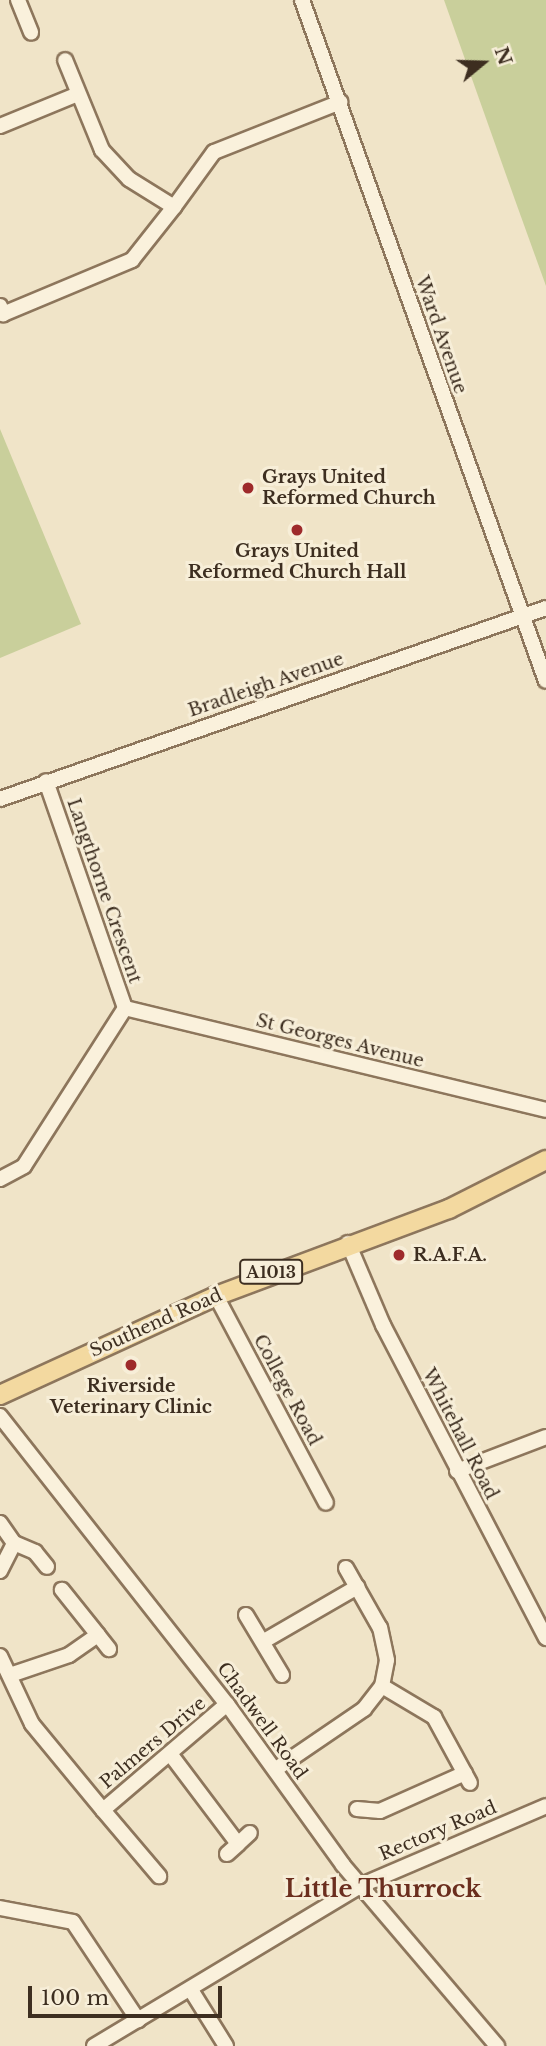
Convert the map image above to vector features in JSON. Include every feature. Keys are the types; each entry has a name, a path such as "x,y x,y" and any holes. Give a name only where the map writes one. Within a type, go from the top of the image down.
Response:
{"main road":[{"name":"Southend Road","path":"0,1395 216,1296 348,1243 449,1209 546,1160"}],"street":[{"path":"18,0 31,33"},
{"name":"Ward Avenue","path":"302,0 546,681"},
{"path":"65,60 78,94 112,163 174,207"},
{"path":"0,127 78,94"},
{"path":"1,312 132,260 214,152 340,102"},
{"name":"Bradleigh Avenue","path":"0,799 546,608"},
{"name":"Langthorne Crescent","path":"0,1178 24,1166 125,1008 46,781"},
{"name":"St Georges Avenue","path":"125,1008 546,1111"},
{"name":"Whitehall Road","path":"348,1243 457,1471 541,1618 546,1638"},
{"name":"College Road","path":"216,1296 326,1503"},
{"name":"Chadwell Road","path":"0,1416 227,1704 362,1885 497,2046"},
{"path":"457,1471 546,1437"},
{"path":"1,1523 13,1543 35,1552 47,1567"},
{"path":"0,1571 13,1543"},
{"path":"276,1769 364,1709 382,1686 387,1660 380,1628 346,1568"},
{"path":"264,1641 357,1587"},
{"path":"62,1590 108,1649"},
{"path":"246,1615 282,1675"},
{"path":"13,1674 69,1655 98,1635"},
{"name":"Palmers Drive","path":"0,1656 13,1674 32,1724 159,1875"},
{"path":"357,1809 380,1811 468,1778 434,1717 382,1686"},
{"name":"Palmers Drive","path":"103,1810 171,1755 227,1704"},
{"path":"171,1755 232,1849 250,1833"},
{"name":"Rectory Road","path":"94,2046 362,1885 546,1806"},
{"path":"0,1908 54,1913 73,1922 138,2020"},
{"path":"191,1990 226,2046"}],"green space":[{"path":"444,0 546,0 546,286 515,200"},
{"path":"0,429 81,624 0,658"}],"place":[{"name":"Grays United Reformed Church","path":"248,488"},
{"name":"Grays United Reformed Church Hall","path":"297,530"},
{"name":"R.A.F.A.","path":"399,1255"},
{"name":"Riverside Veterinary Clinic","path":"131,1365"}],"district":[{"name":"Little Thurrock","path":"383,1889"}]}
